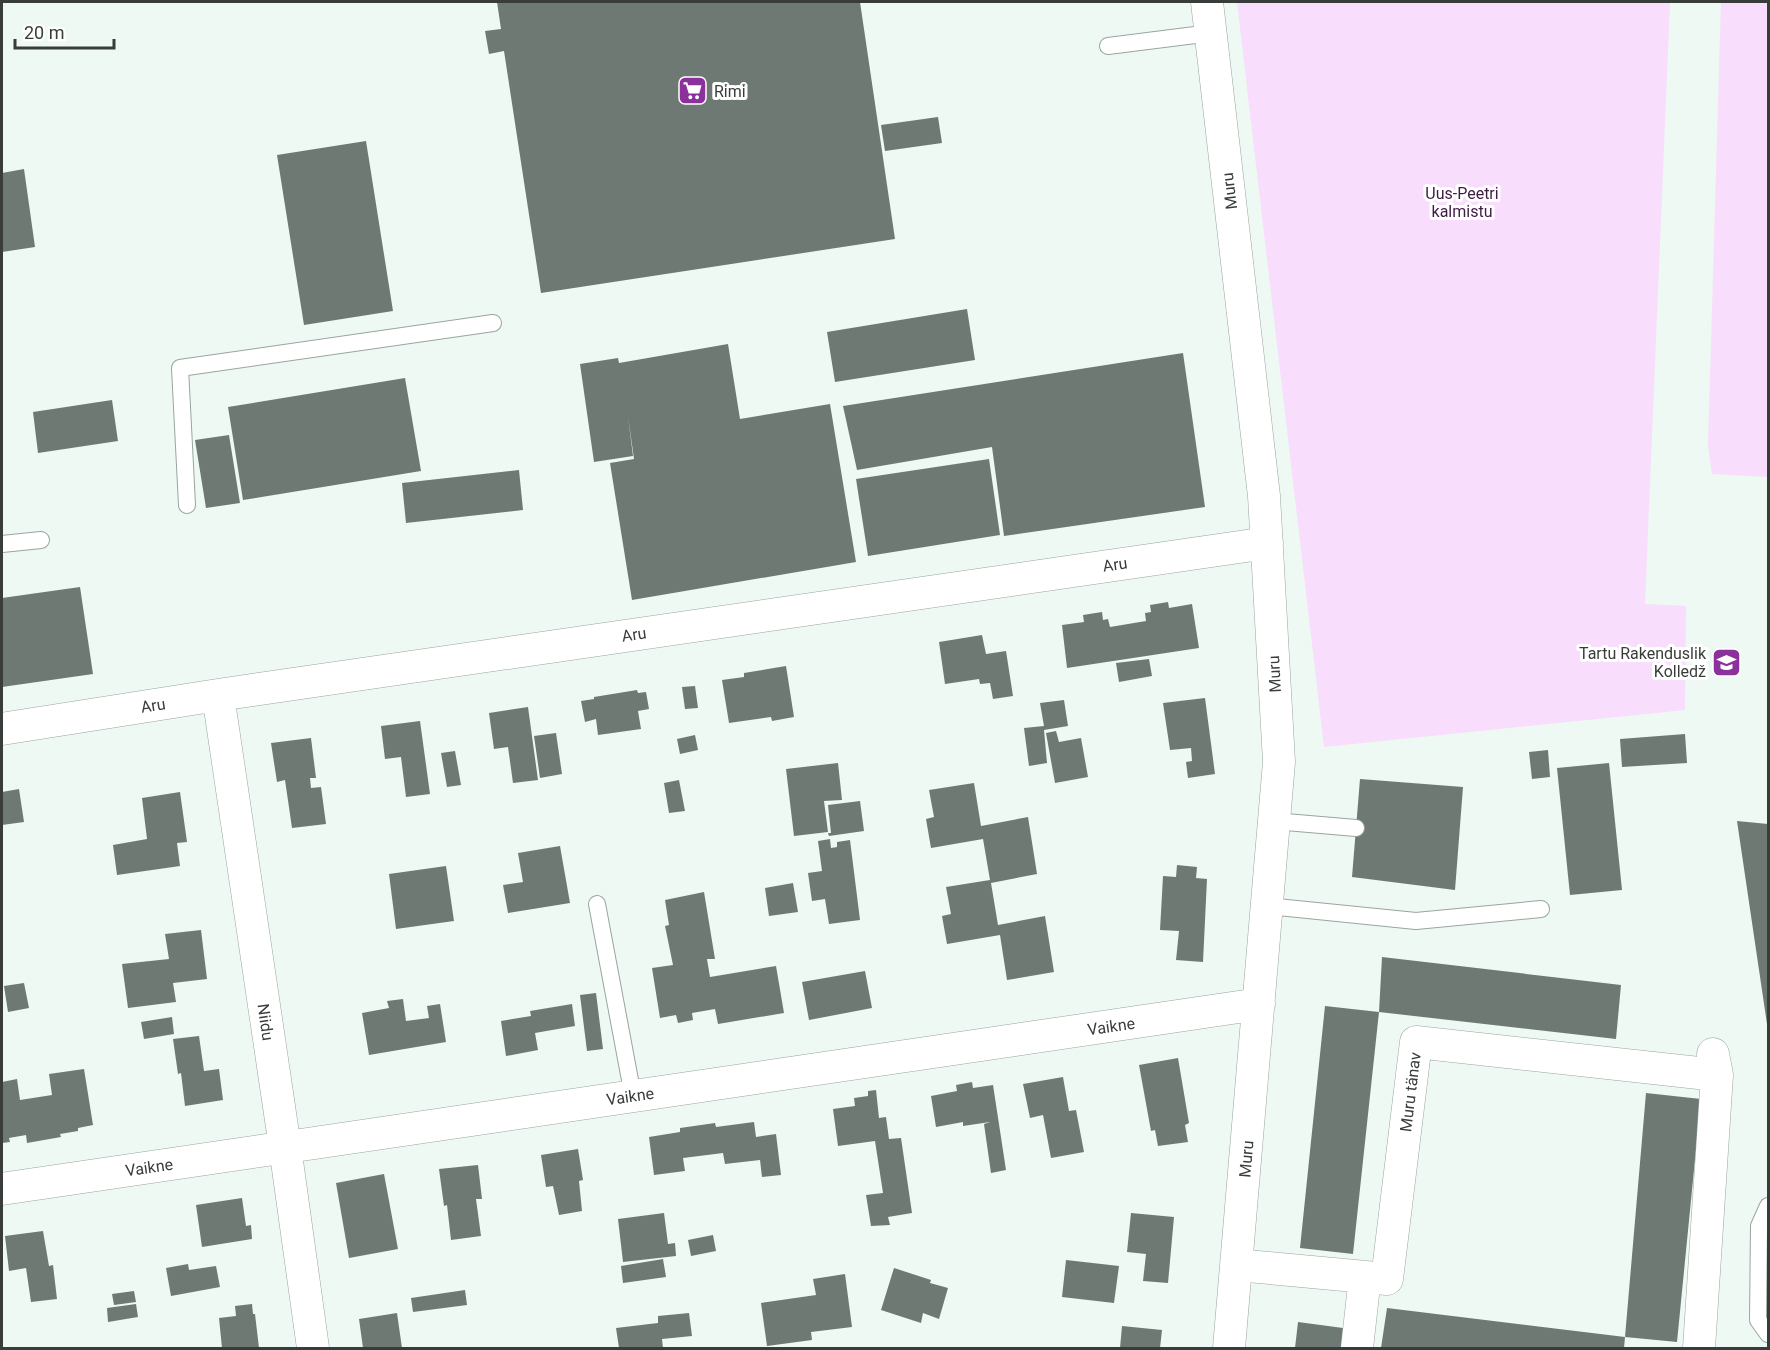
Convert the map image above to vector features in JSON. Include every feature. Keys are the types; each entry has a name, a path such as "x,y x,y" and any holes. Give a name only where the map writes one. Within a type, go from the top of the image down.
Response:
{"street":[{"name":"Muru","path":"1207,2 1264,496 1279,762 1230,1348"},
{"name":"Aru","path":"2,729 218,695 1267,543"},
{"name":"Niidu","path":"218,695 313,1348"},
{"name":"Vaikne","path":"2,1189 1259,1004"},
{"name":"Muru tänav","path":"1237,1264 1387,1279 1416,1042 1715,1065 1699,1348"},
{"path":"1357,1348 1365,1277"}],"lane":[{"path":"1108,46 1211,33"},
{"path":"187,505 180,368 493,323"},
{"path":"2,544 41,540"},
{"path":"1274,821 1356,828"},
{"path":"597,904 633,1096"},
{"path":"1267,906 1416,921 1541,909"},
{"path":"1768,1206 1760,1226 1758,1320 1768,1334"}],"green space":[{"name":"Uus-Peetri kalmistu","path":"1237,2 1670,2 1645,604 1686,606 1685,710 1324,747"},
{"path":"1721,2 1768,2 1768,477 1712,474 1708,445"}],"building":[{"path":"497,2 860,2 895,239 541,293 504,51 489,54 485,31 501,29"},
{"path":"938,117 942,143 885,151 881,125"},
{"path":"366,141 393,311 304,325 277,155"},
{"path":"24,169 35,247 2,252 2,173"},
{"path":"967,309 975,360 835,382 827,332"},
{"path":"728,344 740,419 830,404 856,562 632,600 610,463 634,459 628,416 633,456 594,462 580,364 618,358 619,363"},
{"path":"1183,353 1205,507 1004,536 992,447 857,470 843,406"},
{"path":"405,378 421,471 243,500 228,407"},
{"path":"112,400 118,441 38,453 33,412"},
{"path":"229,435 240,503 206,508 195,440"},
{"path":"989,459 1000,535 868,556 856,479"},
{"path":"519,470 523,510 406,523 402,483"},
{"path":"80,587 93,674 2,687 2,598"},
{"path":"1168,602 1169,608 1192,604 1199,648 1067,668 1062,625 1084,622 1083,615 1102,612 1103,620 1108,619 1110,627 1146,621 1145,613 1151,612 1150,605"},
{"path":"982,635 986,654 1006,651 1013,696 993,699 990,683 980,684 979,679 945,684 939,642"},
{"path":"1149,659 1152,676 1119,682 1116,663"},
{"path":"786,666 794,717 772,721 771,717 729,723 722,680 744,677 744,673"},
{"path":"695,686 698,708 685,709 682,687"},
{"path":"637,690 638,693 646,692 649,709 638,711 641,729 598,735 596,719 585,722 581,701"},
{"path":"1205,698 1215,774 1188,778 1186,762 1192,761 1191,748 1170,750 1163,703"},
{"path":"1064,700 1068,726 1044,730 1047,763 1029,766 1024,728 1044,726 1040,703"},
{"path":"528,707 538,780 513,783 508,747 494,749 489,713"},
{"path":"420,721 430,794 406,797 401,757 385,759 381,726"},
{"path":"1056,731 1059,742 1081,738 1088,777 1055,783 1046,733"},
{"path":"556,733 562,774 540,778 534,736"},
{"path":"1685,734 1687,763 1622,767 1620,739"},
{"path":"695,735 698,750 680,754 677,739"},
{"path":"311,738 316,778 310,778 311,788 321,787 326,824 292,828 285,780 277,782 271,743"},
{"path":"1548,750 1550,777 1532,779 1529,752"},
{"path":"455,751 461,785 447,787 441,753"},
{"path":"838,763 842,800 824,801 828,832 794,836 786,769"},
{"path":"1609,763 1622,890 1570,895 1557,768"},
{"path":"1360,779 1463,787 1455,890 1352,877"},
{"path":"679,780 685,811 669,813 664,783"},
{"path":"974,783 981,826 1028,817 1037,874 991,883 998,925 1045,916 1054,972 1007,980 1000,935 947,944 942,916 951,914 946,887 990,880 983,839 931,848 926,819 934,817 929,790"},
{"path":"19,789 24,822 2,825 2,792"},
{"path":"180,792 187,842 177,843 180,866 117,875 113,845 147,839 142,798"},
{"path":"860,801 864,831 829,836 828,833 831,833 828,805"},
{"path":"1737,821 1768,824 1768,1024 1767,1024"},
{"path":"830,839 831,848 837,847 837,842 850,840 860,920 829,924 825,899 812,901 808,873 822,871 818,841"},
{"path":"560,846 570,903 508,913 503,885 523,882 518,853"},
{"path":"1177,865 1197,867 1196,878 1207,879 1203,962 1176,960 1179,931 1160,930 1163,876 1176,877"},
{"path":"446,866 454,921 396,929 389,874"},
{"path":"793,883 798,912 769,916 765,888"},
{"path":"704,892 715,959 707,959 710,977 776,966 784,1013 718,1024 715,1009 692,1013 693,1020 678,1023 676,1015 660,1018 652,968 673,965 665,926 669,925 665,900"},
{"path":"201,930 207,979 173,983 176,1002 128,1008 122,964 169,959 165,934"},
{"path":"1382,957 1621,985 1616,1039 1379,1012"},
{"path":"865,971 872,1008 809,1020 802,982"},
{"path":"24,983 29,1008 8,1012 4,986"},
{"path":"596,993 603,1049 587,1051 580,995"},
{"path":"403,999 406,1021 429,1018 427,1006 440,1004 446,1042 369,1055 362,1013 389,1008 387,1001"},
{"path":"572,1004 575,1026 535,1033 538,1050 506,1056 501,1021 531,1016 530,1011"},
{"path":"1325,1006 1379,1012 1353,1254 1300,1248"},
{"path":"172,1017 174,1034 144,1039 141,1022"},
{"path":"199,1036 204,1071 219,1069 223,1100 185,1106 181,1073 178,1074 173,1039"},
{"path":"1178,1058 1189,1123 1185,1125 1188,1142 1158,1146 1155,1130 1151,1131 1139,1065"},
{"path":"84,1069 93,1125 78,1128 78,1131 60,1134 61,1137 27,1143 26,1135 9,1138 10,1142 2,1143 2,1082 17,1079 20,1100 52,1095 49,1074"},
{"path":"1063,1077 1069,1111 1076,1110 1084,1152 1051,1158 1043,1115 1030,1118 1023,1084"},
{"path":"972,1082 973,1088 993,1085 1006,1170 991,1173 984,1124 990,1122 963,1126 963,1122 936,1127 931,1096 957,1091 956,1085"},
{"path":"876,1090 879,1118 886,1117 889,1139 901,1138 912,1213 888,1217 890,1225 871,1226 866,1195 883,1193 875,1141 838,1146 833,1109 855,1106 854,1098 868,1096 868,1091"},
{"path":"1646,1093 1701,1099 1677,1342 1625,1337"},
{"path":"754,1122 756,1137 776,1134 781,1175 762,1177 760,1160 725,1164 723,1153 683,1158 685,1171 654,1175 649,1137 680,1132 680,1128 715,1123 716,1127"},
{"path":"578,1149 583,1180 579,1181 582,1211 559,1215 553,1186 546,1187 541,1155"},
{"path":"478,1165 482,1199 476,1199 481,1236 451,1240 447,1205 444,1206 439,1169"},
{"path":"384,1174 398,1249 349,1258 336,1183"},
{"path":"242,1198 246,1226 251,1225 252,1239 202,1247 196,1205"},
{"path":"664,1213 668,1244 675,1243 676,1256 623,1262 618,1219"},
{"path":"1131,1213 1174,1217 1168,1283 1143,1281 1146,1254 1127,1252"},
{"path":"43,1231 49,1266 53,1265 57,1299 31,1302 26,1268 9,1271 5,1236"},
{"path":"713,1235 716,1251 691,1256 688,1240"},
{"path":"663,1259 666,1277 623,1283 621,1266"},
{"path":"1066,1260 1119,1266 1114,1303 1062,1297"},
{"path":"188,1264 189,1270 216,1266 220,1287 171,1296 166,1268"},
{"path":"894,1268 948,1288 939,1319 923,1313 921,1323 881,1310"},
{"path":"845,1274 852,1327 811,1332 812,1340 767,1346 761,1303 816,1295 813,1279"},
{"path":"465,1290 467,1305 413,1312 411,1298"},
{"path":"134,1291 136,1302 114,1305 112,1294"},
{"path":"136,1304 138,1317 108,1322 107,1308"},
{"path":"252,1304 259,1348 222,1348 219,1318 236,1316 235,1306"},
{"path":"1387,1308 1625,1337 1624,1348 1381,1348"},
{"path":"397,1313 402,1348 363,1348 359,1319"},
{"path":"689,1313 692,1336 662,1339 663,1348 619,1348 616,1328 658,1323 658,1316"},
{"path":"1298,1322 1343,1328 1342,1348 1295,1348"},
{"path":"1122,1326 1162,1330 1160,1348 1120,1348"}],"place":[{"name":"Rimi","path":"693,91"},
{"name":"Tartu Rakenduslik Kolledž","path":"1727,662"}]}
